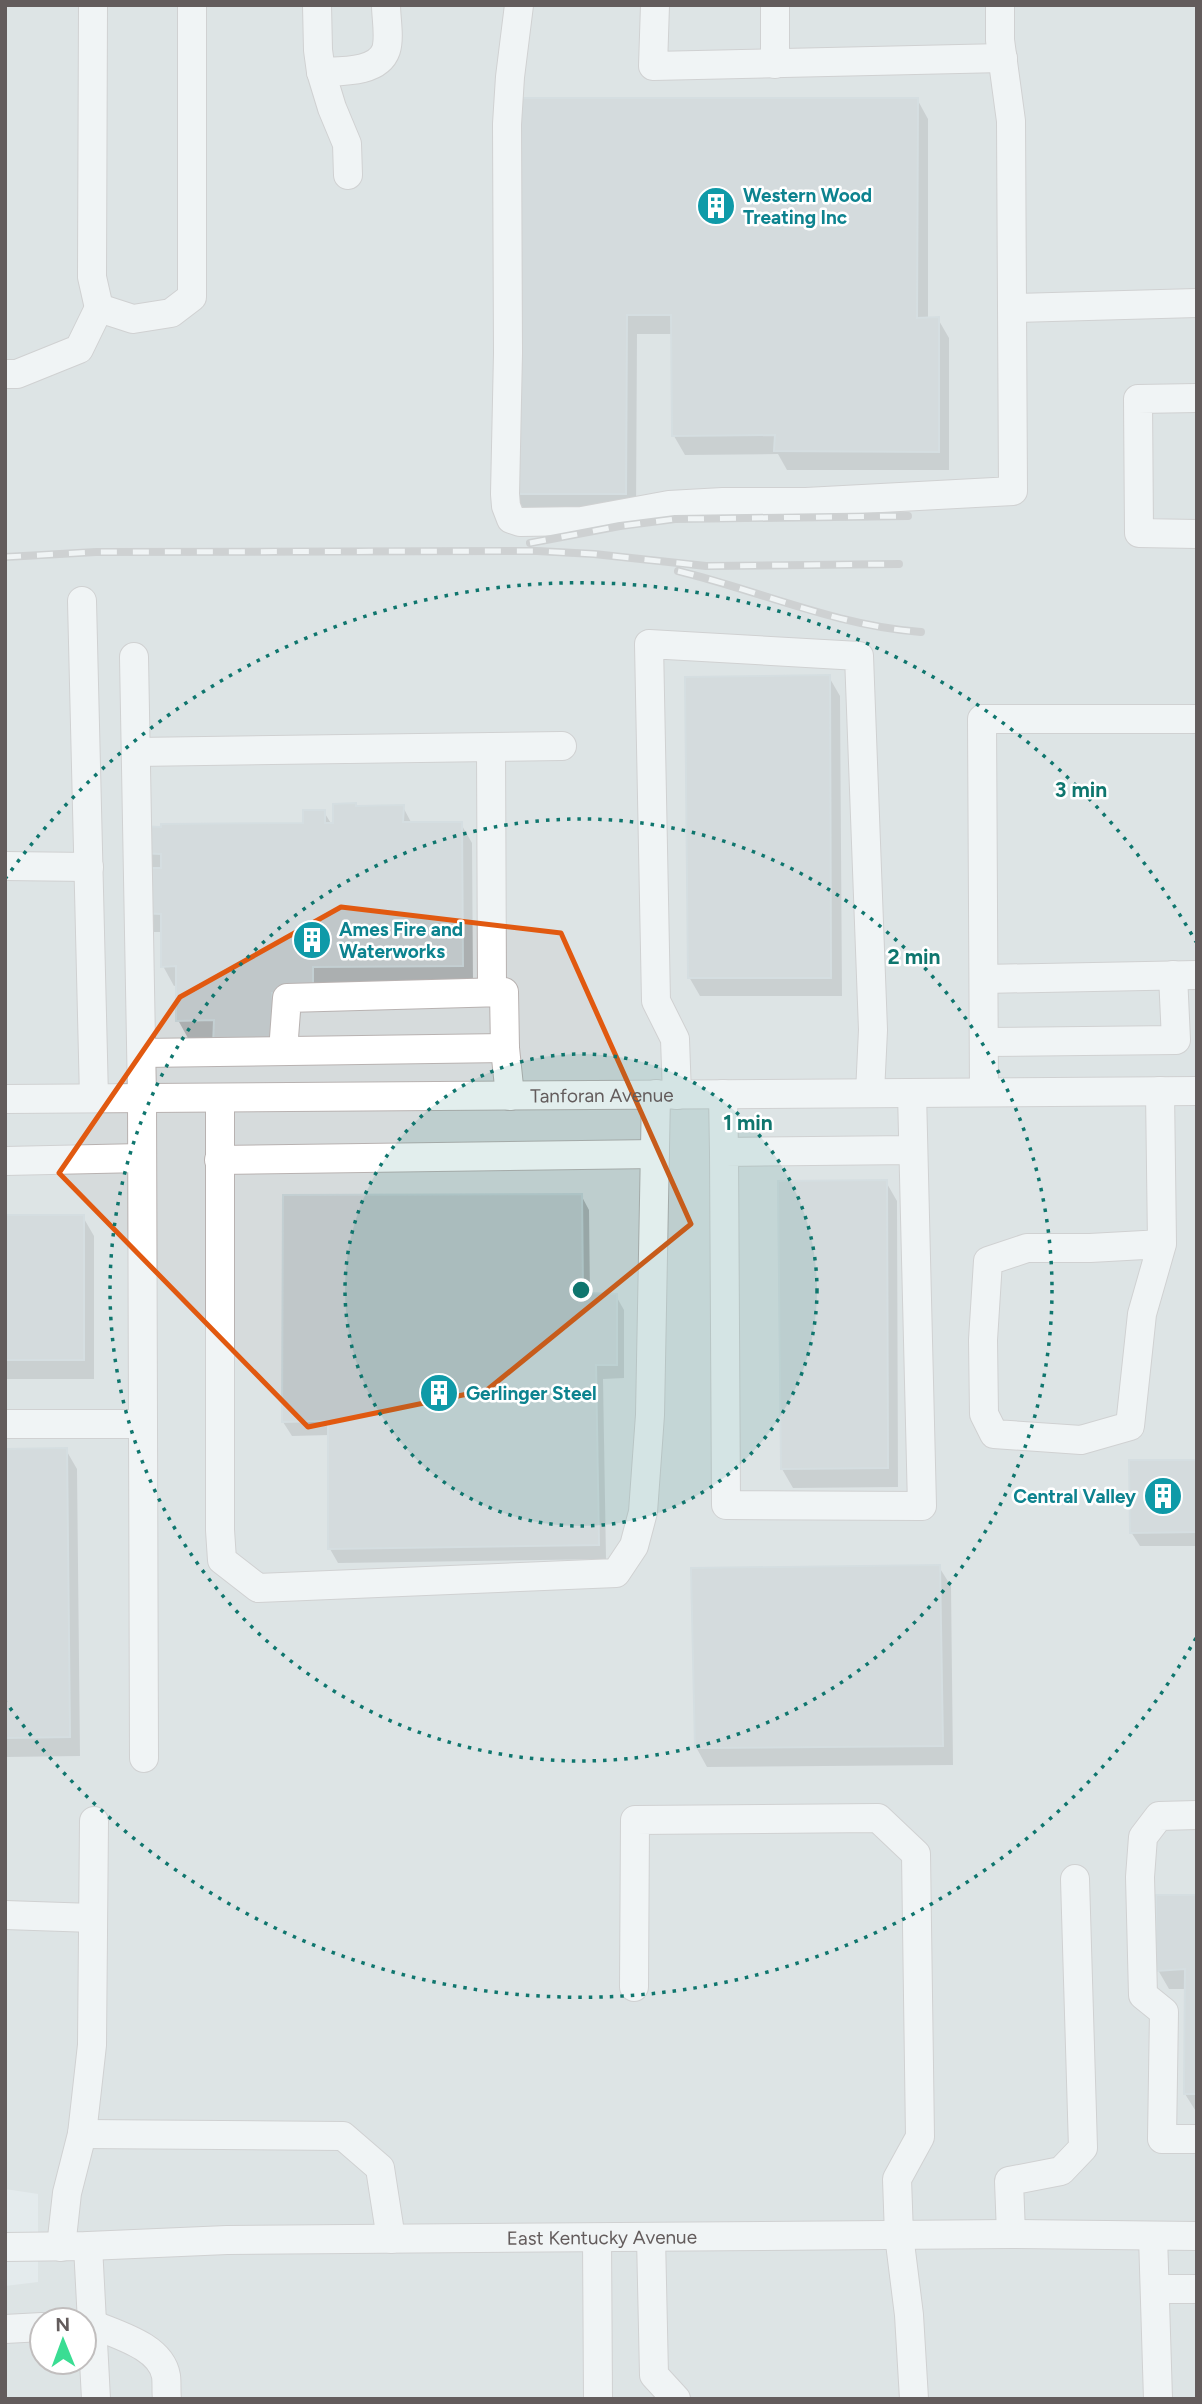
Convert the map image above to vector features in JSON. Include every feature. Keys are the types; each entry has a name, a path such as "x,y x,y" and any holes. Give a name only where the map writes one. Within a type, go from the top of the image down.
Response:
{"street":[{"path":"5,374 17,374 79,349 99,308 92,277 93,5"},
{"path":"99,308 133,319 171,313 192,297 192,5"},
{"path":"317,5 321,72 347,144 348,175"},
{"path":"321,72 357,70 377,62 386,50 386,5"},
{"path":"519,5 507,124 508,353 505,494 511,519 520,522 582,521 669,505 806,502 1013,491 1011,121 1000,40 1000,5"},
{"path":"655,5 653,66 1003,58"},
{"path":"775,5 775,64"},
{"path":"1012,308 1197,303"},
{"path":"1197,398 1138,399 1139,533 1197,534"},
{"path":"82,601 94,1098"},
{"path":"220,1098 222,1560 258,1588 616,1573 634,1546 643,1512 650,1415 655,1154 675,1039 656,1001 649,644 859,656 873,1030 870,1093"},
{"path":"134,657 142,1053 144,1758"},
{"path":"985,1093 982,719 1197,719"},
{"path":"136,752 562,746"},
{"path":"491,747 492,992"},
{"path":"5,866 89,867"},
{"path":"984,979 1185,975 1176,1040 984,1042"},
{"path":"283,1051 288,998 504,992 505,1048 510,1096"},
{"path":"142,1053 505,1048"},
{"path":"1160,1091 1163,1244 1142,1314 1130,1426 1081,1440 994,1434 984,1414 983,1340 988,1261 1027,1248 1163,1244"},
{"name":"Tanforan Avenue","path":"5,1099 1197,1091"},
{"path":"723,1094 726,1505 922,1506 912,1093"},
{"path":"724,1152 914,1150"},
{"path":"219,1160 655,1154"},
{"path":"5,1161 142,1158"},
{"path":"5,1424 143,1423"},
{"path":"1197,1815 1159,1816 1143,1837 1140,1877 1143,1995 1164,2012 1162,2139 1197,2139"},
{"path":"634,1987 635,1820 878,1818 916,1854 920,2137 897,2179 899,2235 909,2315 914,2399"},
{"path":"85,2306 67,2193 82,2134 92,2045 94,1821"},
{"path":"1011,2234 1009,2181 1061,2171 1083,2148 1075,1879"},
{"path":"5,1915 93,1918"},
{"path":"82,2134 343,2136 380,2168 391,2239"},
{"name":"East Kentucky Avenue","path":"5,2247 74,2247 227,2240 1011,2234 1197,2236"},
{"path":"1153,2236 1158,2399"},
{"path":"651,2237 654,2375 676,2399"},
{"path":"597,2238 598,2399"},
{"path":"1155,2289 1197,2289"},
{"path":"5,2329 28,2328"},
{"path":"98,2329 139,2345 158,2358 166,2375 167,2399"},
{"path":"94,2376 96,2399"}],"highlighted area":[{"path":"341,907 561,933 691,1224 487,1390 308,1427 59,1173 180,997"}],"shaded area":[{"path":"5,5 1197,5 1197,2399 5,2399 5,2286 38,2282 38,2194 5,2189"}],"building":[{"name":"Western Wood Treating Inc","path":"514,98 918,98 917,318 939,317 939,452 774,451 775,435 672,436 671,315 627,315 626,494 514,494"},
{"path":"830,675 831,978 688,978 685,677"},
{"name":"Ames Fire and Waterworks","path":"356,803 356,806 404,805 403,822 462,822 463,966 313,967 313,988 307,993 272,993 278,1046 213,1046 214,1020 176,1021 176,966 161,967 161,914 141,913 141,868 161,868 161,854 140,853 141,826 303,823 303,810 325,810 325,823 333,823 333,804"},
{"path":"887,1180 888,1468 781,1469 778,1181"},
{"name":"Gerlinger Steel","path":"582,1194 583,1293 617,1294 617,1365 596,1365 599,1545 328,1549 328,1421 282,1422 283,1195"},
{"path":"5,1215 84,1215 84,1360 5,1360"},
{"path":"67,1448 70,1737 5,1738 5,1449"},
{"name":"Central Valley","path":"1129,1460 1197,1460 1197,1532 1130,1533"},
{"path":"940,1565 943,1746 695,1748 691,1568"},
{"path":"1156,1895 1197,1895 1197,2094 1184,2094 1185,1969 1156,1971"}],"railway":[{"path":"530,543 675,519 908,516"},
{"path":"5,557 96,552 537,551 706,566 899,564"},
{"path":"678,571 859,623 921,632"}],"place":[{"name":"Western Wood Treating Inc","path":"716,206"},
{"name":"Ames Fire and Waterworks","path":"312,940"},
{"name":"Gerlinger Steel","path":"439,1393"},
{"name":"Central Valley","path":"1163,1496"}]}
